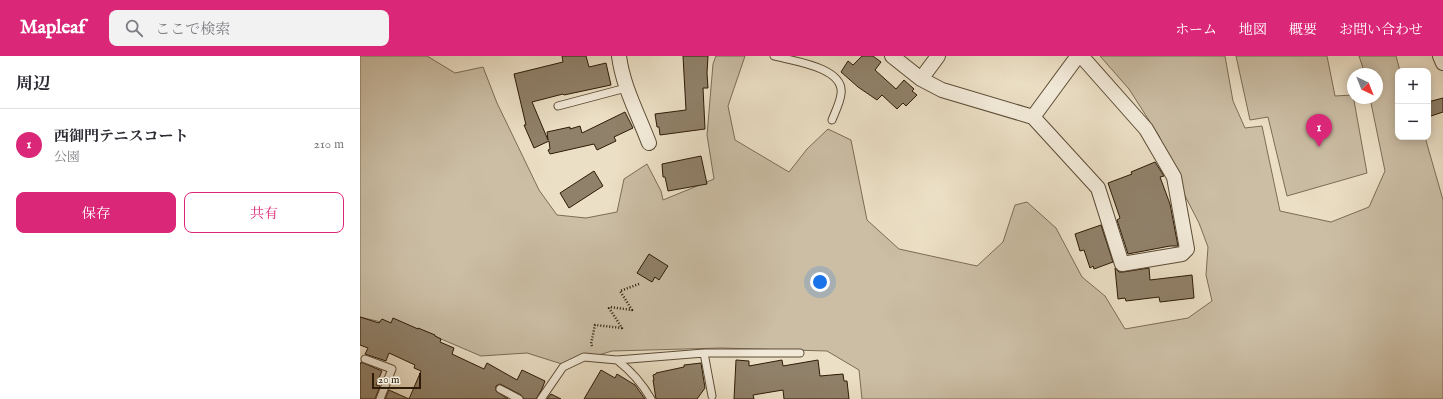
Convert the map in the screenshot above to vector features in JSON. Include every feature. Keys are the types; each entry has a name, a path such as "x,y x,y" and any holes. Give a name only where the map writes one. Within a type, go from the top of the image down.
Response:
{"street":[{"path":"619,56 626,88 649,143"},
{"path":"892,56 920,79 942,90 1033,117 1098,188 1122,264 1182,254 1187,249 1174,177 1146,129 1084,59 1078,57 1033,117"},
{"path":"920,79 938,56"},
{"path":"1440,56 1443,63"}],"lane":[{"path":"774,56 796,61 828,72 836,77 840,83 841,93 832,120"},
{"path":"558,106 626,88"},
{"path":"541,399 563,366 584,357 617,360 704,353 800,353"},
{"path":"704,353 712,396"},
{"path":"365,359 392,370 380,399"},
{"path":"617,360 643,385 652,399"},
{"path":"500,389 519,399"}],"path":[{"path":"604,359 601,352 591,344 594,327 595,325 622,328 609,308 632,310 620,291 639,284"}],"shaded area":[{"path":"360,56 427,56 455,73 483,67 497,103 539,190 557,215 586,218 617,212 624,179 647,164 661,191 663,200 714,179 707,135 713,64 716,56 745,56 728,106 735,140 789,172 807,149 828,129 851,140 867,220 899,249 977,266 1003,242 1015,205 1027,202 1056,228 1082,277 1105,296 1125,329 1188,318 1212,301 1206,275 1208,247 1199,223 1182,190 1159,136 1129,89 1100,56 1225,56 1233,101 1245,128 1262,126 1280,211 1331,222 1369,207 1385,171 1371,104 1383,104 1383,68 1363,68 1359,56 1396,56 1399,68 1395,68 1395,140 1426,140 1443,200 1443,399 862,399 859,370 827,351 721,348 612,351 565,365 527,353 481,356 427,333 360,317"},
{"path":"1236,56 1327,56 1335,96 1347,95 1347,104 1355,104 1367,173 1287,196 1268,117 1250,120"}],"building":[{"path":"562,56 586,56 589,67 606,63 611,85 563,94 532,102 548,140 547,132 580,126 582,133 625,112 633,128 614,137 616,141 597,150 594,144 550,154 548,150 550,149 549,141 534,148 524,125 526,125 514,74 563,62"},
{"path":"683,56 708,56 708,88 703,88 705,129 660,135 655,114 686,110"},
{"path":"862,56 873,56 881,62 875,70 896,89 904,80 914,89 912,91 917,95 906,106 903,103 897,109 882,95 877,100 858,87 841,72 848,61 853,65"},
{"path":"1443,98 1443,112 1431,116 1431,101"},
{"path":"701,156 707,184 668,191 665,177 663,177 662,164"},
{"path":"1155,162 1164,176 1160,177 1170,204 1178,246 1170,246 1128,254 1117,220 1120,218 1108,183 1132,174 1131,172"},
{"path":"594,171 603,186 569,208 560,193"},
{"path":"1101,225 1113,262 1094,269 1093,266 1090,268 1084,250 1080,251 1075,234"},
{"path":"649,254 668,266 659,280 655,277 652,282 637,273"},
{"path":"1115,268 1119,272 1123,272 1149,268 1150,280 1192,275 1194,298 1160,302 1159,297 1126,301 1125,298 1118,299"},
{"path":"360,317 379,323 382,319 391,323 393,318 435,335 441,339 440,342 454,348 452,354 484,369 487,363 517,380 522,370 545,381 536,399 524,399 521,395 500,384 496,386 496,391 508,399 409,399 421,371 414,368 415,365 389,353 386,361 365,354 368,348 360,345"},
{"path":"736,360 749,361 749,366 782,360 783,366 818,360 820,376 843,374 844,381 847,381 849,399 784,399 783,390 753,395 754,399 734,399"},
{"path":"361,362 382,371 376,385 380,386 375,399 360,399"},
{"path":"701,363 705,388 697,399 656,399 653,375 684,367 684,365"},
{"path":"601,370 615,378 617,374 635,385 645,399 584,399"},
{"path":"389,390 409,399 385,399"},
{"path":"551,394 561,399 547,399"}],"place":[{"name":"西御門テニスコート","path":"1319,147"}]}
